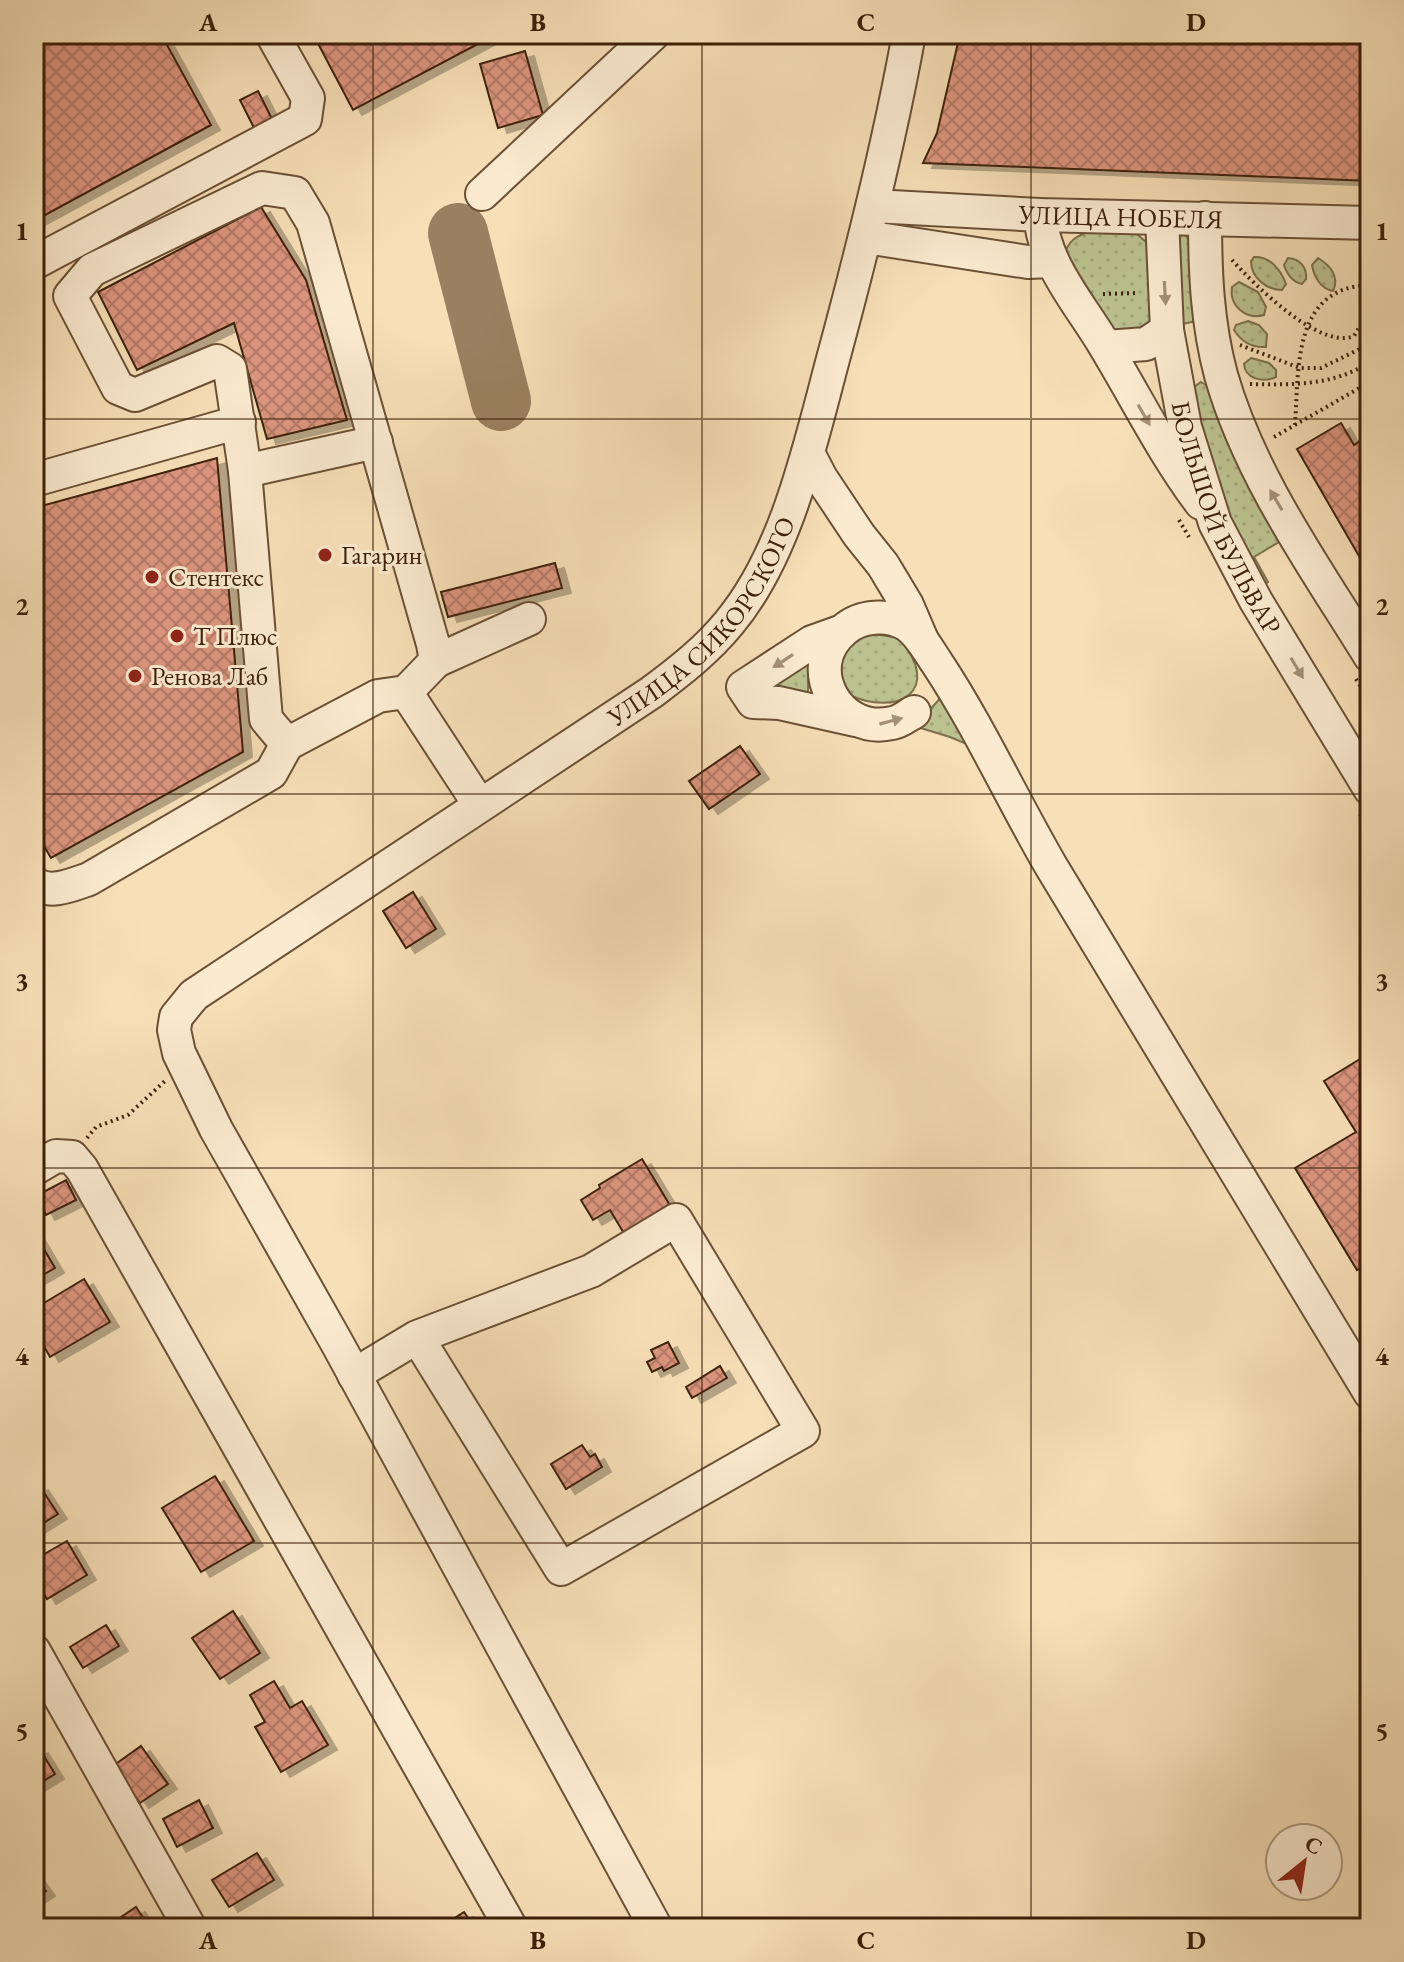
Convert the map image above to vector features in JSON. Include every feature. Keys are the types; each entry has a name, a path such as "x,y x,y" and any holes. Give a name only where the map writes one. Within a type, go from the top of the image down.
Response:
{"street":[{"path":"34,263 305,119 308,98 272,34"},
{"path":"482,194 525,136 653,34"},
{"name":"УЛИЦА СИКОРСКОГО","path":"184,1062 174,1030 176,1017 194,995 652,692 697,657 722,631 765,568 796,493 866,237 909,34"},
{"path":"287,744 266,719 245,471 230,369 217,361 135,395 118,388 70,296 92,270 262,188 295,193 313,223 436,661"},
{"name":"УЛИЦА НОБЕЛЯ","path":"873,206 1040,215 1370,223"},
{"path":"1040,215 1051,261 1106,347 1174,468 1206,535"},
{"name":"БОЛЬШОЙ БУЛЬВАР","path":"1162,218 1167,330 1206,535 1256,601 1362,797"},
{"name":"БОЛЬШОЙ БУЛЬВАР","path":"1205,218 1205,283 1227,357 1235,418 1256,466 1370,656"},
{"path":"866,237 1028,262 1051,261"},
{"path":"1106,347 1146,344 1167,330"},
{"path":"1174,368 1187,356 1227,357"},
{"path":"34,480 239,422"},
{"path":"245,471 376,442"},
{"path":"808,453 821,478 883,565 907,605 922,640 984,743 1051,866 1370,1393"},
{"path":"855,720 838,708 827,690 824,670 828,649 864,605 872,586 872,569 859,535"},
{"path":"914,712 894,723 872,725 779,703 753,702 743,687 812,642 868,618 888,618 907,625 922,640"},
{"path":"34,883 39,887 59,889 89,879 271,773 287,744 378,696 406,692 436,661 529,619"},
{"path":"406,692 479,804"},
{"path":"184,1062 216,1129 656,1928"},
{"path":"34,1169 56,1156 72,1157 82,1169 511,1928"},
{"path":"354,1375 417,1337 591,1271 676,1220 803,1431 561,1569 417,1337"},
{"path":"34,1651 190,1928"}],"path":[{"path":"1226,267 1227,256 1249,279 1306,325 1344,344"},
{"path":"1295,425 1306,325 1316,309 1330,297 1344,290 1370,285"},
{"path":"1344,344 1358,331 1370,301"},
{"path":"1358,331 1360,342 1369,344"},
{"path":"1227,357 1234,342 1300,368 1321,368 1369,344"},
{"path":"1344,344 1344,356"},
{"path":"1247,394 1244,384 1298,385 1336,378 1370,362"},
{"path":"1268,441 1370,382"},
{"path":"1172,508 1206,535"},
{"path":"1362,797 1370,830"},
{"path":"72,1157 96,1127 128,1115 184,1062"}],"green space":[{"path":"1093,230 1136,233 1148,244 1153,324 1148,333 1117,337 1063,258 1074,240"},
{"path":"1178,233 1185,233 1189,241 1196,321 1179,325"},
{"path":"1254,257 1270,261 1278,269 1286,284 1282,290 1266,285 1257,278 1251,261"},
{"path":"1288,258 1304,267 1306,279 1302,284 1287,271 1284,265"},
{"path":"1318,258 1333,272 1333,291 1322,285 1314,274 1312,265"},
{"path":"1239,282 1258,292 1266,307 1264,315 1251,315 1236,306 1232,287"},
{"path":"1248,321 1259,325 1267,334 1266,347 1247,343 1234,330 1236,325"},
{"path":"1251,358 1269,363 1276,370 1276,377 1260,379 1251,376 1244,364"},
{"path":"1201,382 1212,389 1284,539 1254,557 1268,582 1264,585 1234,531 1190,390"},
{"path":"869,633 899,638 912,657 917,672 916,685 909,695 898,701 866,701 847,694 836,660 848,641"},
{"path":"808,654 808,694 758,691"},
{"path":"946,689 969,745 914,726"}],"building":[{"path":"34,34 161,34 211,125 34,221"},
{"path":"313,34 494,34 495,35 353,110"},
{"path":"960,34 1370,34 1370,181 923,163 937,133"},
{"path":"525,51 543,115 498,128 480,64"},
{"path":"258,91 273,121 255,130 240,100"},
{"path":"261,207 306,280 347,420 267,439 234,323 137,370 98,292"},
{"path":"1341,423 1354,445 1370,434 1370,464 1362,468 1370,481 1370,575 1297,449"},
{"name":"Ренова Лаб","path":"217,458 243,752 51,858 34,829 34,508"},
{"path":"555,563 562,588 448,617 441,592"},
{"path":"740,746 760,774 709,809 689,781"},
{"path":"413,892 436,929 406,948 383,911"},
{"path":"1370,1053 1370,1262 1357,1270 1295,1168 1356,1132 1324,1081"},
{"path":"642,1159 674,1212 628,1240 610,1210 593,1220 581,1200 600,1188 599,1185"},
{"path":"66,1180 76,1200 46,1215 36,1196"},
{"path":"34,1232 55,1268 34,1280"},
{"path":"84,1279 110,1322 50,1357 34,1329 34,1309"},
{"path":"668,1342 679,1363 664,1371 662,1367 652,1372 647,1362 655,1358 651,1350"},
{"path":"720,1366 727,1378 692,1398 686,1387"},
{"path":"582,1445 590,1457 595,1454 602,1467 566,1489 551,1464"},
{"path":"215,1476 254,1541 201,1572 162,1508"},
{"path":"39,1485 58,1514 34,1529 34,1488"},
{"path":"67,1541 87,1575 47,1599 34,1576 34,1560"},
{"path":"233,1611 260,1653 220,1679 192,1638"},
{"path":"106,1625 119,1646 83,1668 70,1647"},
{"path":"274,1681 290,1708 302,1701 328,1745 281,1772 255,1727 265,1722 250,1695"},
{"path":"141,1746 168,1784 140,1803 113,1766"},
{"path":"39,1748 55,1774 34,1787 34,1751"},
{"path":"199,1800 213,1828 177,1847 163,1819"},
{"path":"257,1853 274,1880 229,1907 212,1880"},
{"path":"34,1874 46,1891 34,1899"},
{"path":"136,1907 150,1928 105,1928"},
{"path":"464,1912 475,1928 439,1928"}],"taxiway":[{"path":"458,233 501,401"}],"place":[{"name":"Гагарин","path":"325,555"},
{"name":"Стентекс","path":"152,577"},
{"name":"Т Плюс","path":"177,636"},
{"name":"Ренова Лаб","path":"135,676"}]}
